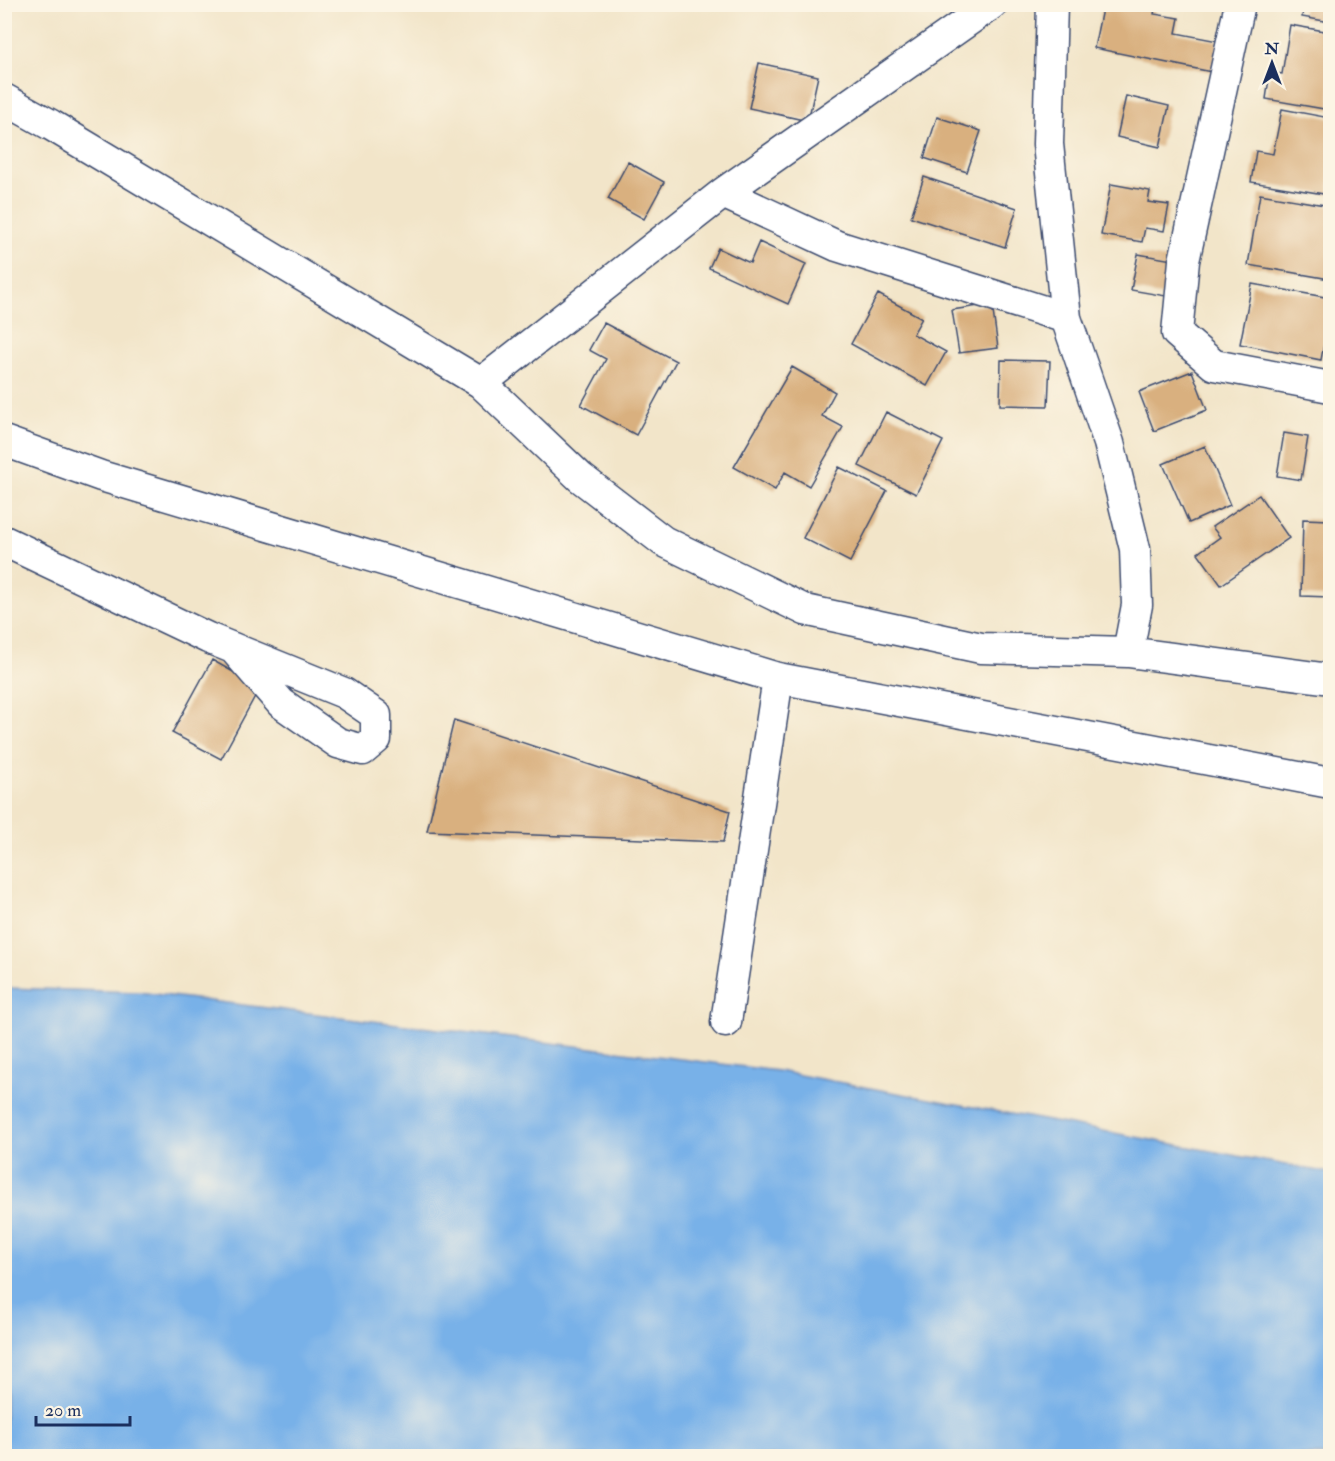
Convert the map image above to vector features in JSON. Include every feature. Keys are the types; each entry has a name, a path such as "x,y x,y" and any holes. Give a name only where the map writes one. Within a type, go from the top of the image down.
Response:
{"street":[{"path":"481,383 723,193 992,4"},
{"path":"1052,4 1048,144 1066,318 1109,443 1135,549 1137,605 1128,652"},
{"path":"1240,4 1184,261 1177,333 1214,365 1330,387"},
{"path":"4,99 481,383 581,478 663,541 805,610 981,648 1128,652 1330,679"},
{"path":"723,193 837,246 1066,318"},
{"path":"4,441 101,476 778,678 1330,783"},
{"path":"4,541 233,648"},
{"path":"726,1022 778,678"}],"water":[{"path":"5,988 138,992 778,1071 1330,1173 1330,1456 5,1456"}],"building":[{"path":"1103,4 1156,4 1154,14 1179,18 1176,33 1218,41 1212,72 1094,48"},
{"path":"1304,4 1330,4 1330,22 1302,17"},
{"path":"1290,25 1330,32 1330,110 1266,99 1270,72 1282,74"},
{"path":"759,63 818,76 808,121 749,108"},
{"path":"1126,96 1169,106 1160,147 1117,137"},
{"path":"1282,109 1330,118 1330,195 1251,182 1256,151 1273,154"},
{"path":"937,117 981,131 967,172 924,158"},
{"path":"628,162 664,182 644,219 608,199"},
{"path":"924,177 1017,208 1005,247 911,217"},
{"path":"1111,184 1150,191 1148,202 1169,205 1164,231 1145,228 1142,242 1101,235"},
{"path":"1260,194 1330,206 1330,279 1248,265"},
{"path":"759,242 806,264 788,304 709,268 718,248 750,263"},
{"path":"1138,254 1184,262 1177,298 1131,290"},
{"path":"1252,284 1330,298 1330,312 1321,360 1240,344"},
{"path":"878,294 922,318 913,334 946,352 927,386 851,344"},
{"path":"992,304 998,348 959,353 952,310"},
{"path":"604,323 676,361 636,435 581,405 606,359 589,350"},
{"path":"1001,360 1050,361 1048,406 1000,405"},
{"path":"792,367 835,392 822,416 843,427 809,486 785,472 775,490 734,467"},
{"path":"1192,371 1207,410 1154,431 1139,392"},
{"path":"886,412 943,441 916,494 859,466"},
{"path":"1284,433 1308,437 1301,480 1277,476"},
{"path":"1205,446 1230,505 1189,523 1163,464"},
{"path":"839,467 887,491 850,562 803,538"},
{"path":"1259,495 1289,538 1221,585 1198,553 1220,537 1212,527"},
{"path":"1303,519 1330,520 1330,597 1301,596"},
{"path":"212,660 260,687 221,759 172,733"},
{"path":"454,720 730,811 723,842 427,831"}]}
